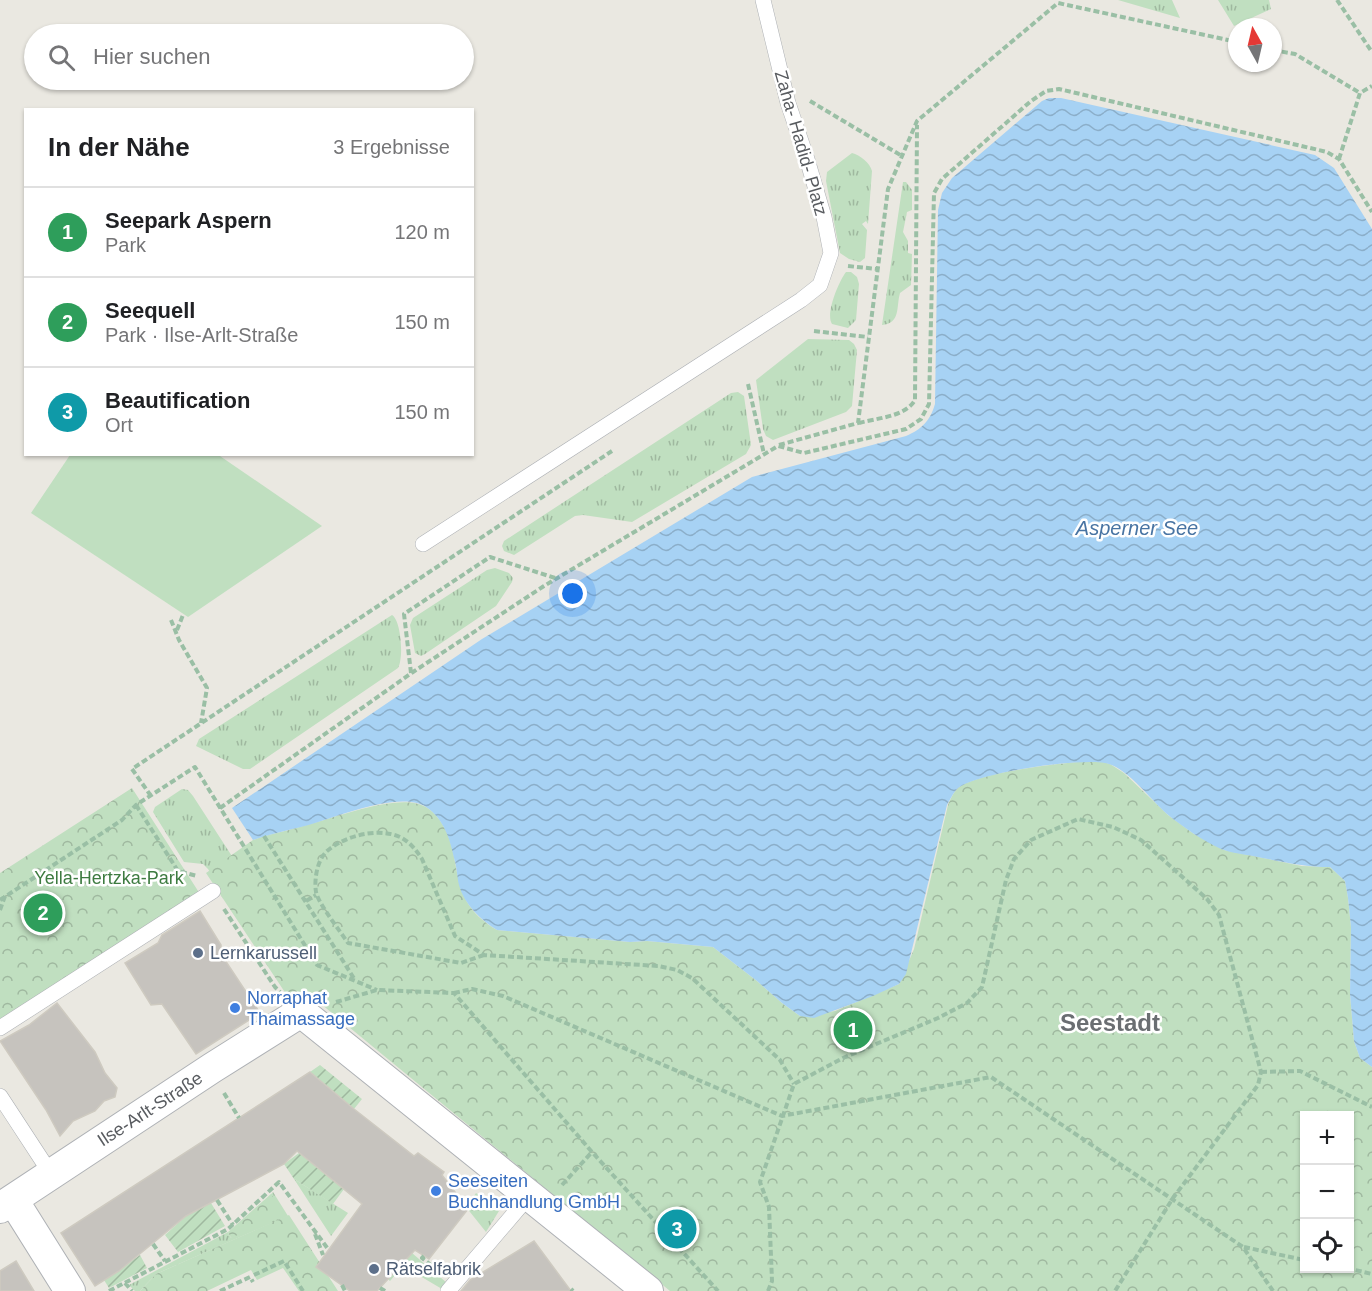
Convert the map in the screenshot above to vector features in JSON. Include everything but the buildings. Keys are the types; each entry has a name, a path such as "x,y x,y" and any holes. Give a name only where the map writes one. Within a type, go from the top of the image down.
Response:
{"street":[{"name":"Ilse-Arlt-Straße","path":"6,1204 292,1003"},
{"path":"292,1003 648,1291"},
{"path":"6,1204 70,1291"}],"lane":[{"name":"Zaha- Hadid- Platz","path":"423,544 801,300 820,285 831,253 826,226 788,103 763,0"},
{"path":"0,1028 217,897"},
{"path":"0,1096 51,1174"},
{"path":"448,1291 529,1196"}],"path":[{"path":"1337,0 1372,52"},
{"path":"858,423 888,189 917,121 1058,3 1228,40"},
{"path":"1282,52 1295,54 1360,93"},
{"path":"1340,159 1360,93 1372,86"},
{"path":"778,446 804,453 906,429 921,419 929,404 934,193 942,179 1031,101 1046,91 1059,89 1327,152 1340,159 1372,212"},
{"path":"804,98 902,156"},
{"path":"220,808 411,673 555,578 764,454 778,446 909,408 915,400 917,121"},
{"path":"838,265 877,269"},
{"path":"814,331 868,338"},
{"path":"748,384 764,454"},
{"path":"151,796 132,768 620,446"},
{"path":"411,673 404,614 490,557 555,578"},
{"path":"177,631 183,615"},
{"path":"171,620 179,640 207,688 201,723"},
{"path":"0,900 122,820 136,805 195,767 317,965 377,990"},
{"path":"136,805 178,871 201,877 217,897 275,987 292,1003 377,990 454,993 472,989 503,996 782,1116 992,1077 1243,1247 1273,1291"},
{"path":"768,1291 772,1281 769,1207 760,1182 794,1083 843,1058 938,1018 967,1003 982,987 1006,880 1014,859 1031,840 1078,819 1113,827 1141,840 1207,899 1219,915 1261,1072 1258,1085 1173,1198 1115,1291"},
{"path":"484,955 455,936 422,859 415,849 398,836 385,832 357,836 332,847 320,860 315,884 316,895 348,943 461,963 484,955 677,970 692,978 780,1060 794,1083"},
{"path":"264,836 355,981"},
{"path":"306,901 316,895"},
{"path":"0,910 5,896"},
{"path":"454,993 592,1152 718,1291"},
{"path":"1261,1072 1300,1071 1372,1107"},
{"path":"529,1196 557,1192 592,1152"},
{"path":"109,1291 228,1229 279,1182 328,1250"},
{"path":"217,1200 233,1225"},
{"path":"312,1228 323,1255"},
{"path":"153,1244 165,1261"},
{"path":"1243,1247 1300,1259"},
{"path":"254,1275 284,1261 303,1291"},
{"path":"1354,1270 1372,1274"},
{"path":"219,1291 250,1277 252,1282"},
{"path":"125,1283 132,1291"},
{"path":"342,1285 345,1291"},
{"path":"381,1287 385,1291"}],"green space":[{"path":"1118,0 1172,0 1180,18"},
{"path":"1218,0 1269,0 1271,9 1251,18 1229,18"},
{"path":"852,153 864,160 872,171 868,224 866,221 862,224 867,230 865,258 860,262 840,253 826,181 827,172"},
{"path":"903,182 906,182 912,190 912,210 907,212 903,232 908,241 908,253 912,254 911,285 900,293 895,318 888,324 882,325"},
{"path":"846,272 851,272 857,277 859,284 856,320 848,328 832,324 830,319 834,298"},
{"path":"808,339 849,340 854,344 857,350 852,406 846,412 773,440 766,436 763,429 756,380"},
{"path":"738,392 744,396 751,445 746,454 632,522 583,515 575,516 514,555 504,551 502,546 504,541 731,393"},
{"path":"69,456 220,456 322,526 188,617 31,513"},
{"path":"495,568 509,573 513,578 496,606 425,654 421,656 415,653 410,625 413,618 487,570"},
{"path":"392,615 398,624 401,640 398,668 250,769 243,769 196,746 199,739"},
{"path":"1096,760 1110,764 1124,773 1168,815 1194,834 1224,850 1302,866 1330,867 1345,881 1351,927 1350,994 1354,1041 1360,1058 1372,1067 1372,1291 670,1291 321,1004 288,997 206,873 253,840 264,836 370,807 402,802 415,803 426,807 438,817 449,839 467,902 479,916 497,930 713,947 800,1016 835,1011 899,984 914,949 948,805 957,789 983,777"},
{"name":"Yella-Hertzka-Park","path":"132,788 200,894 0,1023 0,873"},
{"path":"182,789 188,790 193,796 316,986 286,988 208,869 203,864 184,862 153,812 155,807"},
{"path":"320,1065 362,1099 354,1109 310,1072"},
{"path":"299,1153 344,1189 333,1204 294,1179 284,1164"},
{"path":"294,1179 348,1213 331,1236"},
{"path":"273,1192 288,1216 156,1274 140,1291 135,1291 129,1285 228,1232 231,1238"},
{"path":"476,1193 499,1211 486,1232 466,1207"},
{"path":"271,1194 284,1214 231,1238 228,1232"},
{"path":"211,1203 225,1226 178,1252 165,1235 186,1216"},
{"path":"289,1215 338,1291 299,1291 283,1268 257,1280 251,1270 207,1291 140,1291 156,1274"},
{"path":"412,1253 447,1283 442,1289 403,1266 390,1281 388,1279"},
{"path":"140,1255 147,1268 109,1288 104,1280"}],"water":[{"name":"Asperner See","path":"1049,98 1061,98 1315,155 1334,168 1372,229 1372,1067 1360,1058 1354,1041 1350,994 1351,927 1345,881 1330,867 1291,863 1221,849 1180,824 1125,773 1109,764 1078,762 1006,772 984,777 957,789 947,805 906,974 899,984 814,1018 800,1016 713,947 497,930 479,916 461,892 456,865 442,823 426,807 415,803 387,803 371,806 253,840 232,808 482,639 752,477 906,436 921,427 928,420 935,404 938,210 942,193 952,178 1042,101"}],"place":[{"name":"Seequell","path":"43,913"},
{"name":"Lernkarussell","path":"198,953"},
{"name":"Norraphat Thaimassage","path":"235,1008"},
{"name":"Seepark Aspern","path":"853,1030"},
{"name":"Seeseiten Buchhandlung GmbH","path":"436,1191"},
{"name":"Beautification","path":"677,1229"},
{"name":"Rätselfabrik","path":"374,1269"}],"district":[{"name":"Seestadt","path":"1110,1022"}]}
